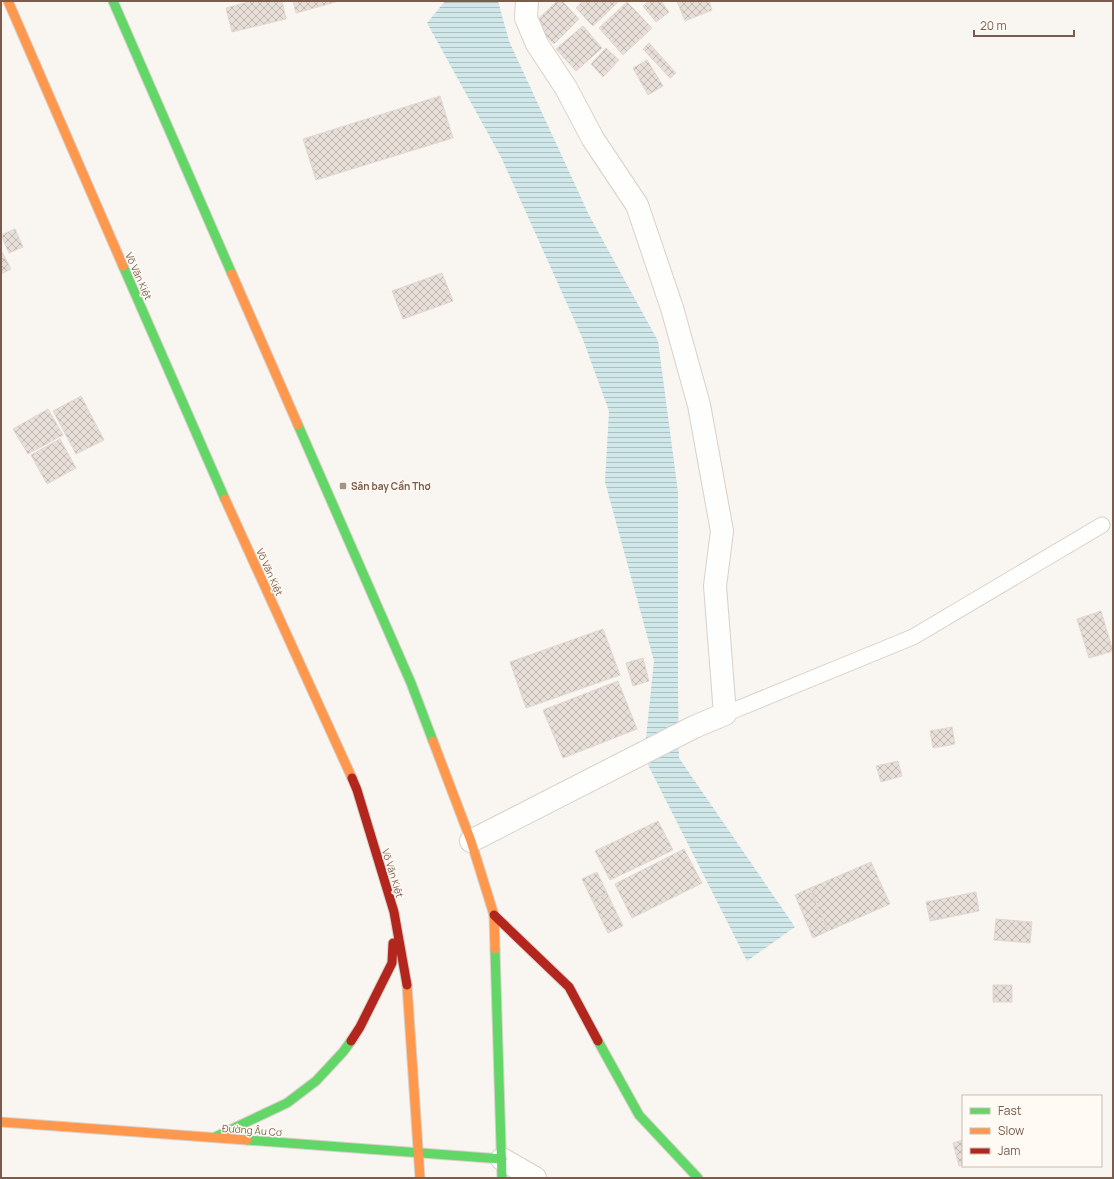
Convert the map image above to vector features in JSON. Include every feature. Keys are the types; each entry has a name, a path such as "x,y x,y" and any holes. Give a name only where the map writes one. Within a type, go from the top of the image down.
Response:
{"main road":[{"name":"Võ Văn Kiệt","path":"8,1 203,449 357,790 394,912 407,987 420,1178"},
{"path":"113,1 411,683 471,841 494,915 502,1169"},
{"path":"213,1138 287,1103 316,1081 343,1052 360,1027 392,963 394,912"},
{"path":"494,915 569,987 639,1115 698,1178"},
{"name":"Đường Âu Cơ","path":"1,1122 418,1153 502,1169"}],"street":[{"path":"471,841 694,727 725,714 715,586 722,531 695,390 672,308 637,205 593,139 566,88 537,44 526,18 527,1"},
{"path":"502,1169 536,1178"}],"lane":[{"path":"725,714 913,637 1102,525"}],"water":[{"path":"445,1 498,1 509,41 589,215 658,341 678,492 679,758 795,927 747,961 644,757 654,661 605,482 609,411 582,337 501,157 427,23"}],"building":[{"path":"252,1 282,1 286,19 232,32 226,8"},
{"path":"293,1 339,1 296,13"},
{"path":"557,1 562,1 579,19 554,44 534,23"},
{"path":"583,1 618,2 593,26 576,8"},
{"path":"649,1 661,1 669,12 656,22 643,6"},
{"path":"677,1 709,1 712,10 685,21"},
{"path":"627,2 652,28 623,55 599,28"},
{"path":"583,26 602,48 576,71 556,49"},
{"path":"649,43 676,73 670,78 643,49"},
{"path":"606,48 619,60 603,77 591,64"},
{"path":"647,60 663,86 648,95 633,68"},
{"path":"440,96 453,138 316,180 303,139"},
{"path":"15,229 23,247 9,253 1,235"},
{"path":"1,250 11,269 1,274"},
{"path":"442,273 453,301 403,319 392,291"},
{"path":"81,396 104,440 76,454 53,411"},
{"path":"48,409 63,435 28,454 13,429"},
{"path":"60,439 76,468 47,484 31,455"},
{"path":"1101,611 1113,651 1089,658 1077,619"},
{"path":"603,629 620,675 526,708 510,662"},
{"path":"643,658 649,681 633,686 626,663"},
{"path":"618,681 637,729 563,758 543,710"},
{"path":"952,727 955,744 933,748 930,731"},
{"path":"898,761 902,776 881,782 876,766"},
{"path":"658,821 673,850 610,880 595,851"},
{"path":"684,849 702,883 632,918 615,884"},
{"path":"871,862 890,904 828,931 810,888"},
{"path":"597,872 607,893 592,900 582,879"},
{"path":"810,888 828,931 813,938 795,895"},
{"path":"976,892 979,911 930,921 926,902"},
{"path":"607,893 623,926 608,933 592,900"},
{"path":"996,919 1032,922 1030,943 994,940"},
{"path":"993,985 1012,985 1012,1002 993,1002"},
{"path":"962,1140 962,1165 959,1166 953,1143"}],"traffic: fast":[{"path":"113,1 232,274"},
{"path":"123,266 225,499"},
{"path":"298,425 411,683 433,741"},
{"path":"495,949 502,1178"},
{"path":"215,1137 287,1103 316,1081 343,1052 351,1041"},
{"path":"598,1041 639,1115 698,1178"},
{"path":"247,1140 502,1159"}],"traffic: slow":[{"path":"8,1 123,266"},
{"path":"232,274 298,425"},
{"path":"225,499 352,778"},
{"path":"433,741 471,841 494,915 495,949"},
{"path":"407,985 420,1178"},
{"path":"1,1122 247,1140"}],"traffic: jam":[{"path":"352,778 394,912 407,985"},
{"path":"494,915 569,987 598,1041"},
{"path":"351,1041 360,1027 392,963 393,943"}],"place":[{"name":"Sân bay Cần Thơ","path":"343,486"}]}
